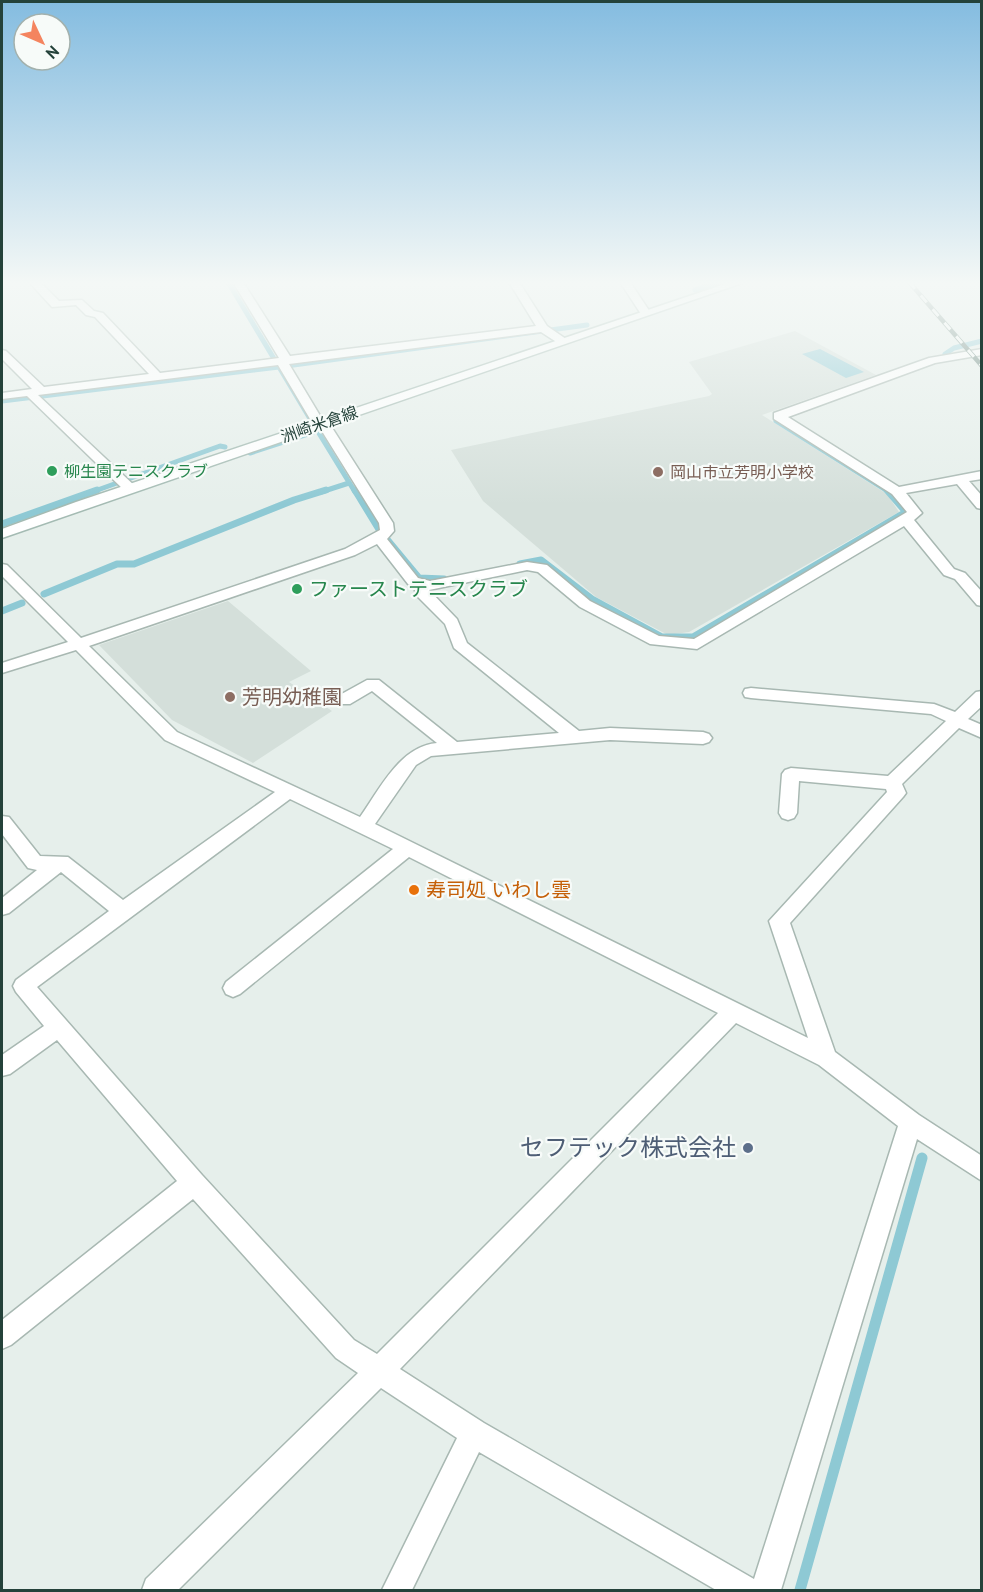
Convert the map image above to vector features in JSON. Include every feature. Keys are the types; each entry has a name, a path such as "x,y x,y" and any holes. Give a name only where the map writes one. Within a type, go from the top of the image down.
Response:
{"street":[{"path":"4,356 34,394 125,483"},
{"path":"138,356 158,377"},
{"path":"2,668 80,644 350,552 381,535 386,523 278,356"},
{"path":"2,396 336,356"},
{"name":"洲崎米倉線","path":"2,534 125,483 321,423 517,356"},
{"path":"381,535 413,581 430,586 527,566 542,568 585,604 656,641 697,644 915,513 897,491 778,416 933,360 955,356"},
{"path":"897,491 981,475"},
{"path":"960,479 981,504"},
{"path":"906,519 949,572 960,576 981,602"},
{"path":"2,568 171,736 408,848 827,1058 911,1122 981,1170"},
{"path":"422,584 421,592 452,622 460,645 575,737"},
{"path":"344,700 373,684 454,747"},
{"path":"751,693 934,709 981,732"},
{"path":"789,813 791,774 892,783 981,696"},
{"path":"363,826 410,761 427,750 610,734 703,738"},
{"path":"827,1058 779,921 897,793 892,783"},
{"path":"290,791 23,986 194,1183 345,1349 474,1433 744,1590"},
{"path":"2,822 35,863 61,862 123,911"},
{"path":"233,988 408,848"},
{"path":"2,908 61,862"},
{"path":"157,1590 380,1370 733,1012"},
{"path":"2,1067 58,1028"},
{"path":"766,1590 911,1122"},
{"path":"2,1336 194,1183"},
{"path":"397,1590 474,1433"}],"shaded area":[{"name":"岡山市立芳明小学校","path":"709,356 842,356 876,375 762,415 887,494 899,512 689,632 668,635 596,597 483,501 451,450 709,396 712,394 689,362"},
{"name":"芳明幼稚園","path":"228,601 311,671 289,682 332,711 253,763 172,720 99,645"}],"water":[{"path":"806,356 834,356 864,372 846,378"}],"waterway":[{"path":"273,356 279,367"},
{"path":"279,367 358,356"},
{"path":"2,401 279,367"},
{"path":"279,367 309,417"},
{"path":"776,421 888,492"},
{"path":"317,430 355,492"},
{"path":"250,453 317,431"},
{"path":"92,492 220,446 225,447"},
{"path":"321,492 349,483"},
{"path":"2,524 97,490"},
{"path":"44,594 117,564 134,564 294,500 326,490"},
{"path":"355,490 380,531 419,578 444,579"},
{"path":"520,564 541,560 592,599 662,637 693,637 906,512 888,492"},
{"path":"2,611 22,603"},
{"path":"800,1590 922,1158"}],"railway":[{"path":"974,356 982,366"}],"place":[{"name":"柳生園テニスクラブ","path":"52,471"},
{"name":"岡山市立芳明小学校","path":"658,472"},
{"name":"ファーストテニスクラブ","path":"297,589"},
{"name":"芳明幼稚園","path":"230,697"},
{"name":"寿司処 いわし雲","path":"414,890"},
{"name":"セフテック株式会社","path":"748,1148"}]}
